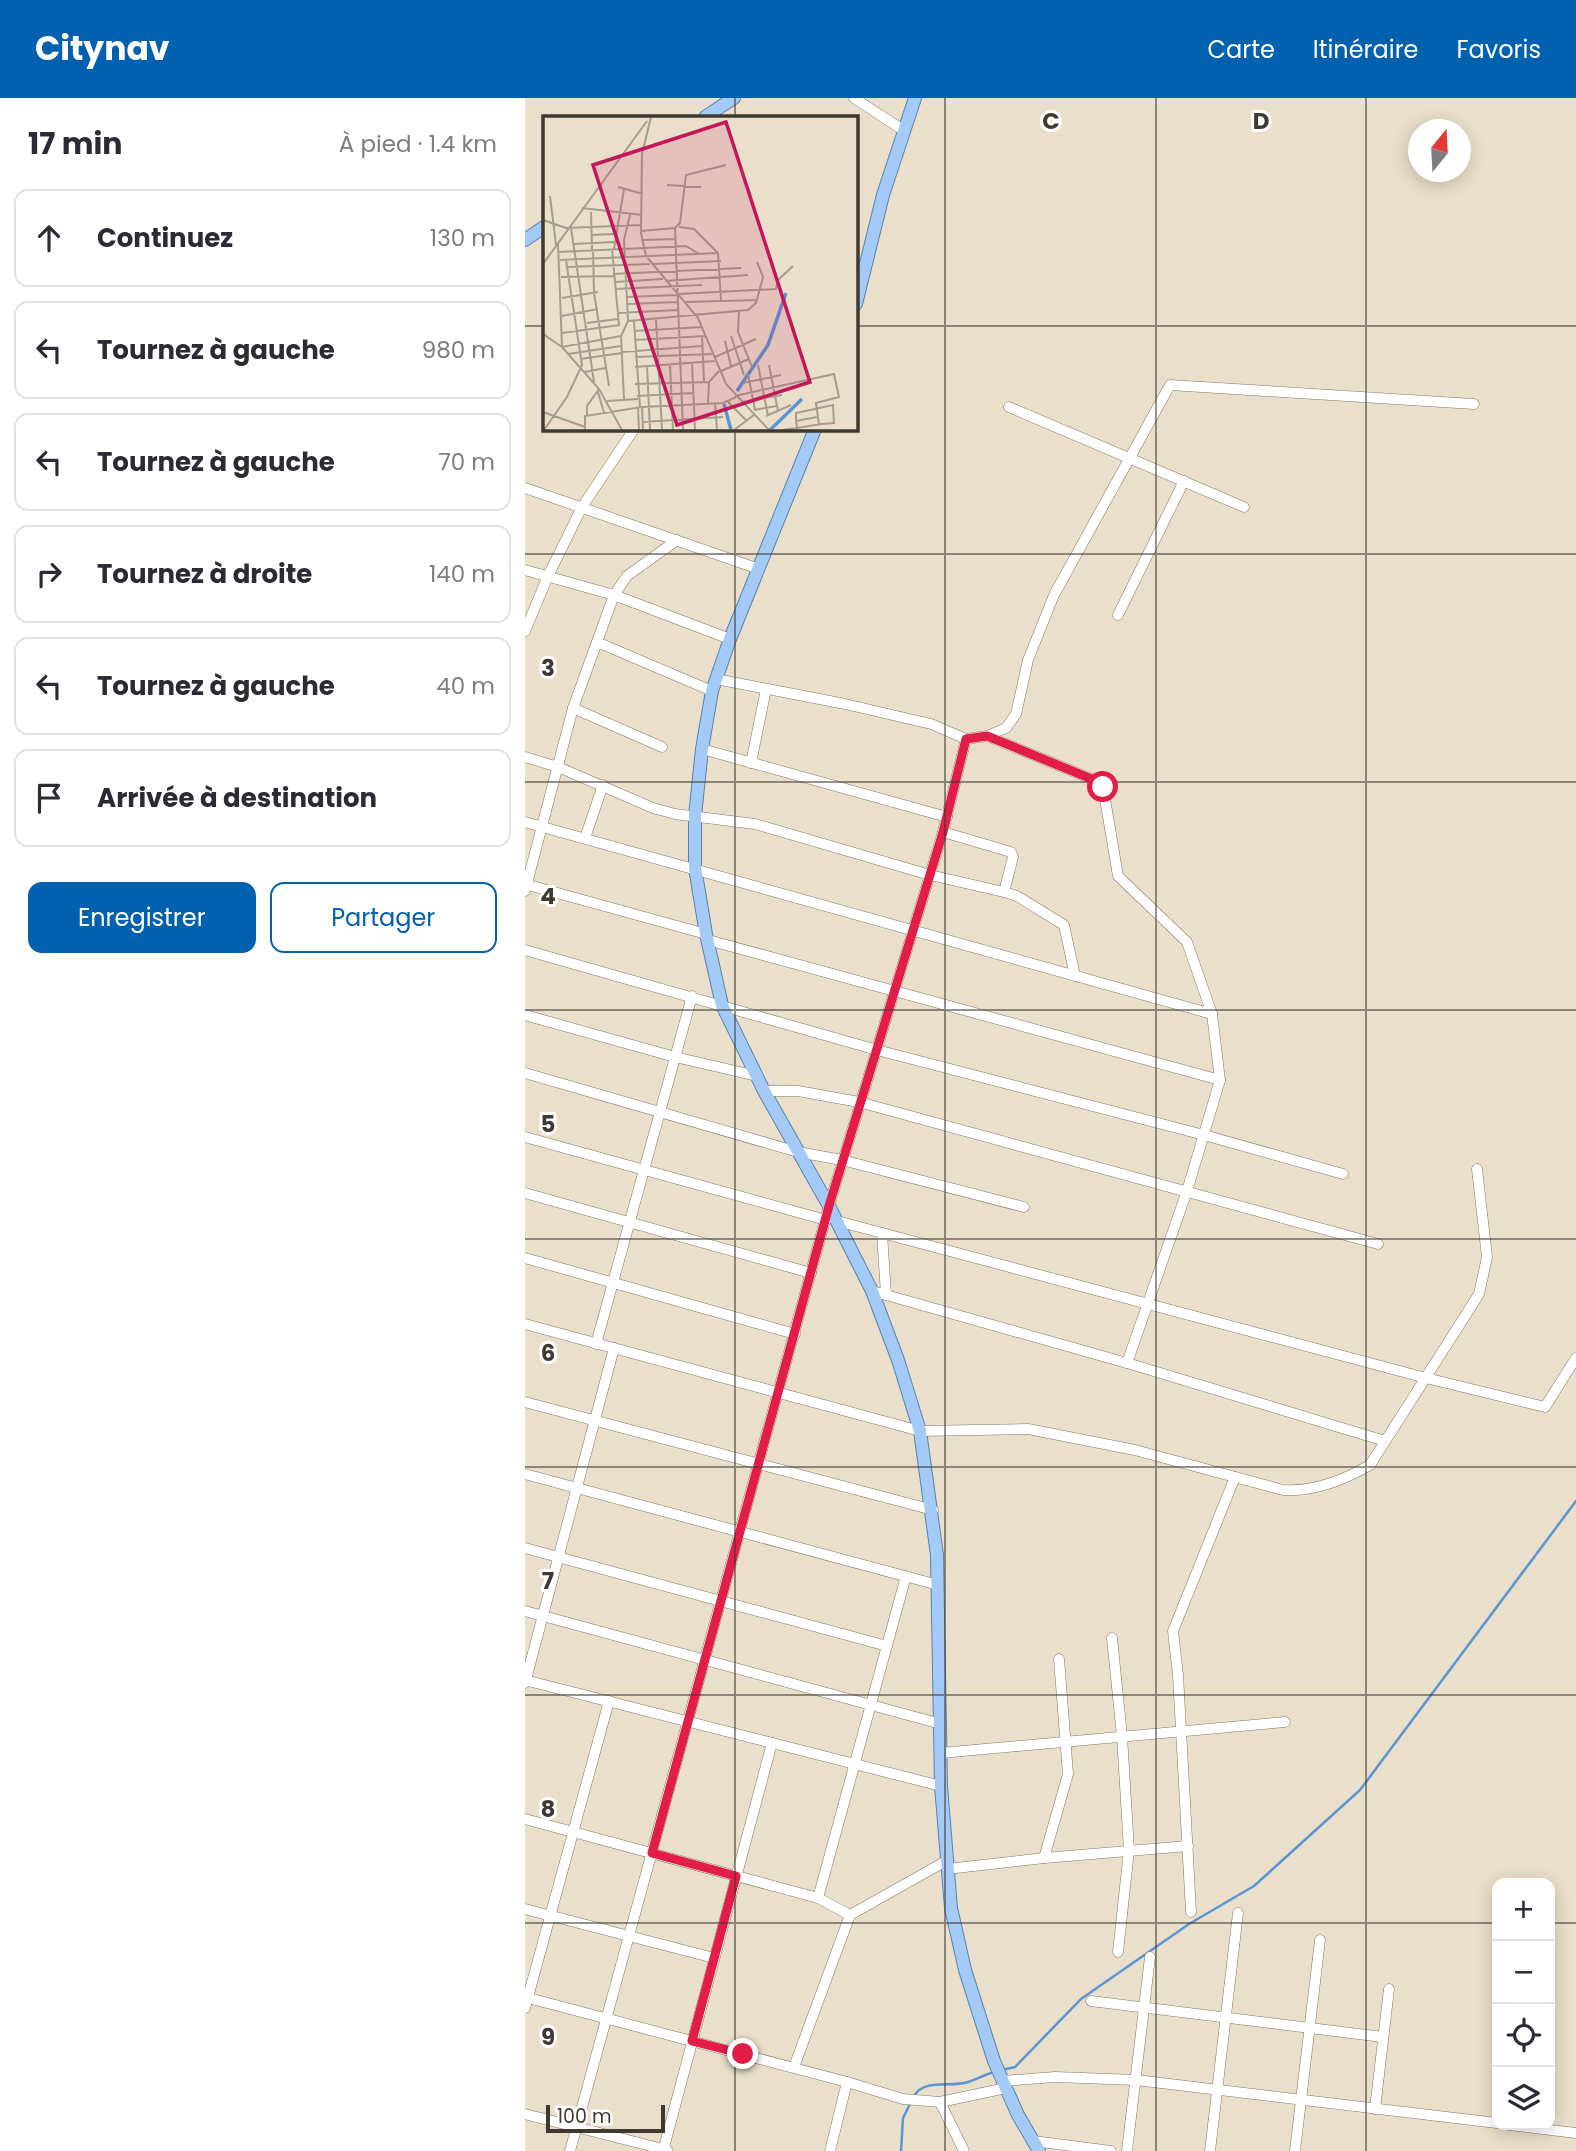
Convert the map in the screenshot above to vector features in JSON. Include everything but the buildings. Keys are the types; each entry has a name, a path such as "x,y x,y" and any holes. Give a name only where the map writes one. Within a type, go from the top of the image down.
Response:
{"main road":[{"path":"707,116 734,98"},
{"path":"857,300 883,195 915,98"},
{"path":"525,240 543,228"},
{"path":"815,430 714,685 702,749 695,816 695,868 722,1005 764,1091 829,1206 831,1221 872,1291 921,1432 933,1510 938,1585 941,1786 951,1908 965,1970 994,2061 1036,2146"}],"street":[{"path":"854,98 903,131"},
{"path":"597,642 714,685 766,689 931,724 966,739 987,736 1006,728 1016,714 1028,660 1054,595 1170,385 1474,404"},
{"path":"1009,407 1244,506"},
{"path":"525,631 582,507 633,430"},
{"path":"1118,615 1184,481"},
{"path":"525,488 759,569"},
{"path":"677,540 627,576 614,595 573,708 526,887 1220,1080"},
{"path":"525,570 614,595 730,639"},
{"path":"751,763 766,689"},
{"path":"573,708 661,747"},
{"path":"987,736 1099,782 1103,787 1118,876 1187,942 1212,1014 1220,1080 1187,1191 1127,1363"},
{"path":"829,1206 943,832 966,739"},
{"path":"702,749 947,817"},
{"path":"525,757 558,767 653,808 755,824 930,875 1017,896 1064,925 1075,976"},
{"path":"585,838 603,785"},
{"path":"525,822 1212,1014"},
{"path":"943,832 1011,852 1013,857 1004,892"},
{"path":"525,950 877,1050 1343,1174"},
{"path":"596,1343 692,996"},
{"path":"525,1014 675,1057 757,1076"},
{"path":"525,1073 798,1152 842,1160 1024,1207"},
{"path":"764,1091 798,1091 859,1102 1378,1244"},
{"path":"525,1137 831,1221 1545,1407 1576,1358"},
{"path":"525,1324 921,1432 1028,1429 1135,1450 1283,1490 1300,1491 1349,1477 1370,1465 1479,1294 1487,1257 1477,1169"},
{"path":"525,1193 811,1273"},
{"path":"570,2151 811,1273 831,1221"},
{"path":"882,1233 886,1295"},
{"path":"525,1258 795,1334"},
{"path":"872,1291 1127,1363 1385,1441"},
{"path":"614,1348 525,1681 941,1786"},
{"path":"525,1402 933,1510"},
{"path":"525,1474 938,1585"},
{"path":"1191,1912 1173,1631 1235,1477"},
{"path":"525,1548 887,1646"},
{"path":"818,1898 906,1576"},
{"path":"525,1611 941,1724"},
{"path":"1112,1638 1122,1736 1129,1850 1118,1952"},
{"path":"1044,1857 1068,1773 1059,1659"},
{"path":"609,1701 526,2001 606,2018 794,2067 903,2099 940,2102 1002,2081 1055,2077 1136,2080 1492,2122"},
{"path":"941,1753 1285,1722"},
{"path":"525,2114 665,2150 772,1743"},
{"path":"525,1819 818,1898 850,1915"},
{"path":"794,2067 850,1915 946,1865 1188,1846"},
{"path":"525,1909 714,1958"},
{"path":"1210,2151 1238,1913"},
{"path":"1295,2151 1320,1940"},
{"path":"1127,2151 1150,1957"},
{"path":"1375,2109 1389,1989"},
{"path":"1091,2001 1383,2036"},
{"path":"830,2151 847,2082"},
{"path":"940,2102 964,2151"},
{"path":"1551,2130 1576,2133"},
{"path":"1036,2146 1111,2151"}],"waterway":[{"path":"1002,2070 1015,2067 1081,1999 1189,1924 1254,1886 1360,1790 1576,1501"},
{"path":"914,2096 924,2087 961,2084 995,2072"},
{"path":"901,2151 903,2118 911,2102"}],"route":[{"path":"743,2054 692,2041 736,1876 652,1853 842,1160 943,832 966,739 987,736 1099,782 1103,787"}]}
